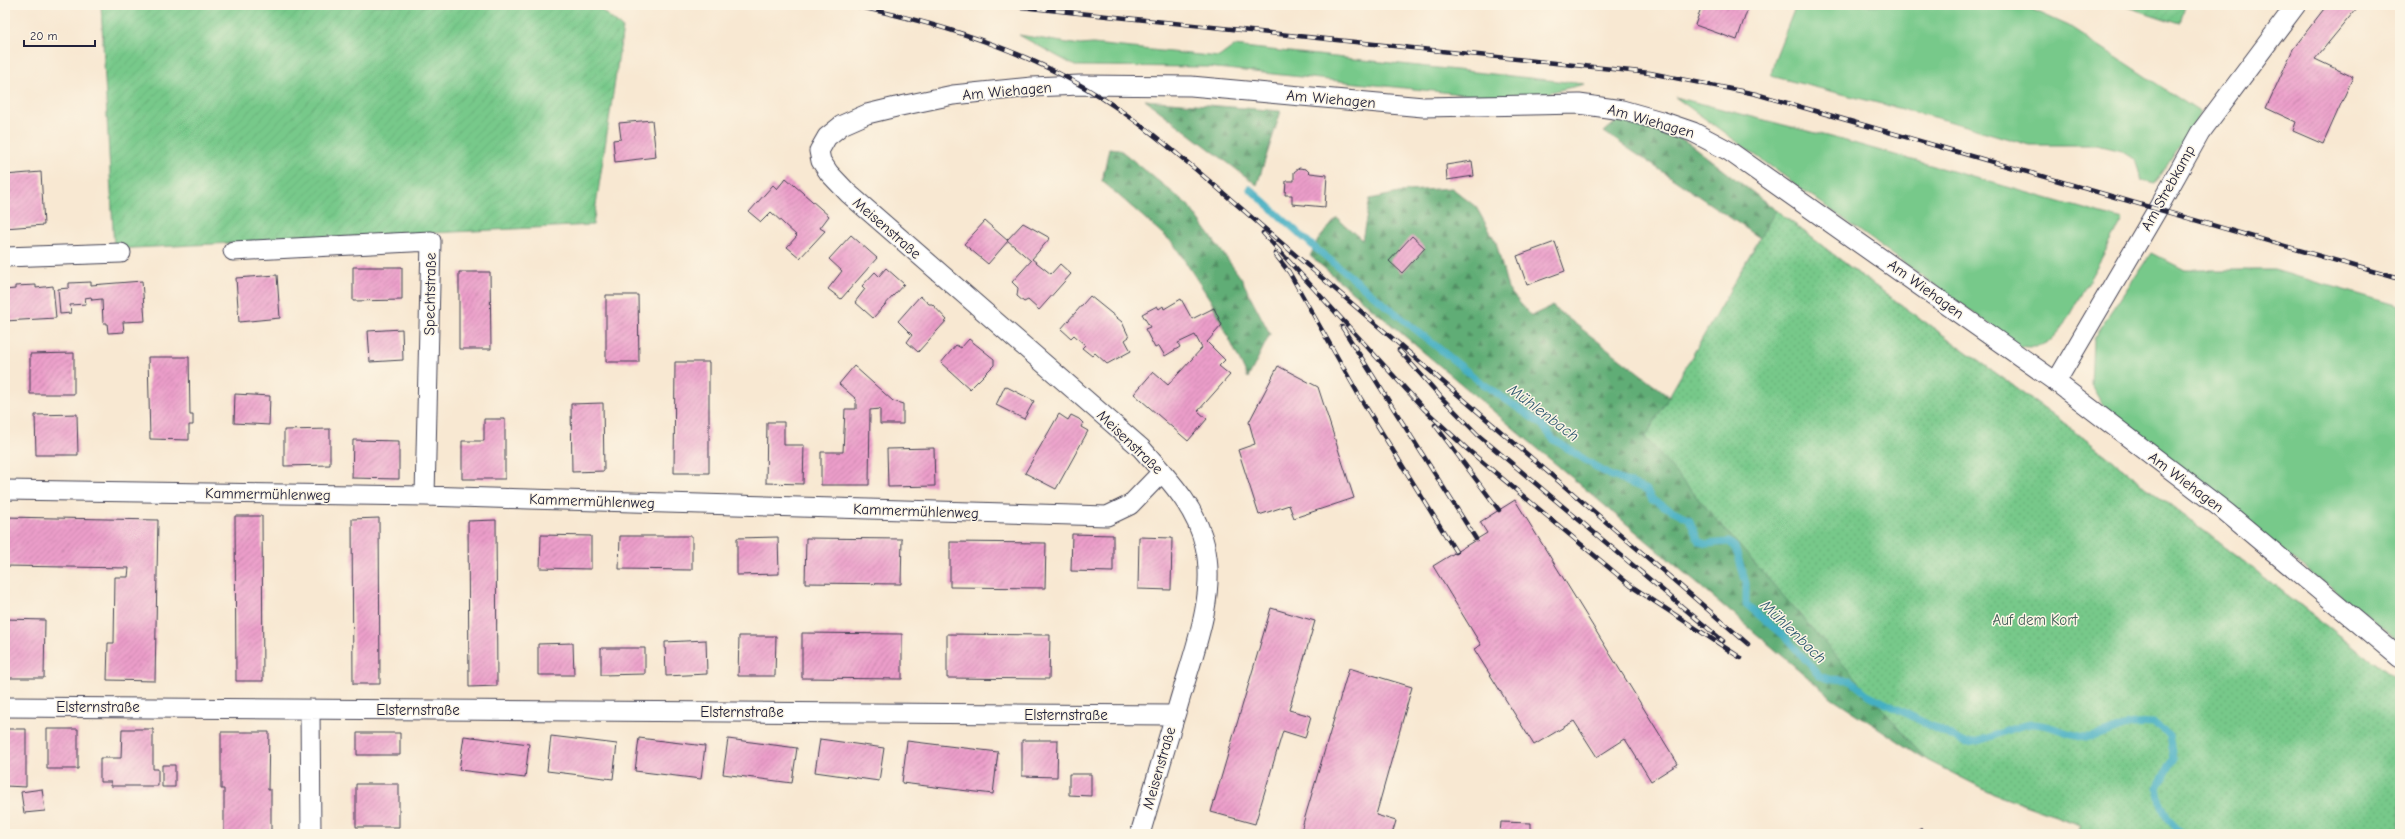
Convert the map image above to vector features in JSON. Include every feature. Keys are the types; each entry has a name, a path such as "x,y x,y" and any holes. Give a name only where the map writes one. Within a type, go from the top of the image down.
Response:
{"street":[{"name":"Am Strebkamp","path":"2056,382 2157,210 2200,133 2296,5"},
{"name":"Am Wiehagen","path":"819,151 827,137 842,125 867,114 953,95 1032,87 1080,85 1191,86 1423,107 1493,107 1537,103 1579,104 1622,110 1693,132 1729,151 2056,382 2226,512 2400,658"},
{"name":"Meisenstraße","path":"819,151 821,160 829,173 848,194 1141,448 1183,497 1199,526 1206,547 1208,586 1201,628 1140,834"},
{"name":"Spechtstraße","path":"233,251 431,241 425,496"},
{"path":"5,257 121,253"},
{"name":"Kammermühlenweg","path":"5,490 425,496 1107,516 1130,505 1162,472"},
{"name":"Elsternstraße","path":"5,707 1175,715"},
{"path":"310,709 311,834"}],"green space":[{"path":"101,5 595,5 623,28 593,225 114,249"},
{"path":"1796,5 2022,5 2069,26 2201,113 2155,184 2142,181 2135,160 2121,151 2097,145 2029,145 1945,120 1771,76 1774,61"},
{"path":"2122,5 2185,5 2180,24"},
{"path":"1019,35 1080,45 1093,44 1219,57 1234,46 1585,84 1517,100 1207,67 1075,66"},
{"path":"1675,97 1846,141 2123,220 2062,328 2044,345 2034,347 2019,346"},
{"path":"1145,100 1281,111 1257,185"},
{"path":"1631,109 1690,144 1864,278 2051,413 2400,682 1989,410 1760,238 1604,132"},
{"path":"1109,148 1119,149 1188,205 1241,278 1270,334 1248,378 1211,301 1173,243 1102,181"},
{"path":"1452,188 1476,207 1496,242 1508,289 1531,316 1552,306 1669,396 2165,692 2078,834 2081,825 1994,794 1927,760 1831,697 1310,256 1318,240 1337,218 1362,240 1370,199 1408,191"},
{"name":"Auf dem Kort","path":"1776,210 1864,278 2051,413 2400,682 2400,834 2078,834 2081,825 1994,794 1927,760 1645,438"},
{"path":"2151,253 2185,270 2274,270 2400,306 2400,641 2109,416 2091,385 2093,339"}],"building":[{"path":"1702,5 1749,5 1737,40 1695,25"},
{"path":"2327,5 2353,5 2357,8 2315,59 2353,77 2323,144 2293,131 2296,122 2266,108 2293,49"},
{"path":"652,120 656,157 615,162 613,140 621,139 619,123"},
{"path":"1472,161 1474,176 1447,180 1446,165"},
{"path":"1299,168 1306,169 1310,173 1327,175 1325,207 1292,204 1292,195 1285,195 1286,181 1294,181 1294,172"},
{"path":"41,172 44,225 5,228 5,175"},
{"path":"786,178 829,216 820,228 825,231 800,258 787,247 797,236 771,212 761,222 749,212 773,185 777,189"},
{"path":"985,221 1008,241 988,264 964,244"},
{"path":"1023,223 1050,238 1032,259 1051,274 1060,264 1071,274 1039,310 1028,300 1024,302 1017,296 1018,288 1012,282 1031,261 1007,240"},
{"path":"851,235 877,258 841,299 828,289 842,271 829,259"},
{"path":"1412,236 1425,248 1402,273 1389,261"},
{"path":"1555,242 1565,271 1527,285 1517,256"},
{"path":"353,267 402,267 402,300 353,301"},
{"path":"886,268 904,284 873,318 855,302 865,289 862,286 875,272 879,276"},
{"path":"459,272 490,272 491,349 459,349"},
{"path":"277,275 280,318 239,322 236,278"},
{"path":"142,281 145,321 123,322 124,332 108,333 107,323 103,323 102,299 92,300 91,297 85,298 86,304 70,305 71,313 60,314 58,289 69,288 69,283 91,282 91,285"},
{"path":"36,285 36,288 53,286 56,318 5,321 5,290 15,289 15,286"},
{"path":"606,295 638,295 639,362 606,362"},
{"path":"920,296 929,304 932,304 947,320 918,352 907,342 912,335 898,321"},
{"path":"1090,296 1122,322 1129,337 1125,340 1131,351 1107,364 1095,353 1092,356 1082,348 1085,345 1074,335 1071,338 1061,329"},
{"path":"1181,299 1192,319 1214,308 1222,325 1207,342 1225,360 1219,366 1230,375 1198,411 1207,419 1188,441 1134,394 1153,372 1168,385 1202,348 1195,335 1178,343 1180,347 1165,356 1159,346 1155,348 1145,329 1150,327 1142,314 1157,306 1159,309 1163,306 1164,309"},
{"path":"402,329 403,360 370,362 368,331"},
{"path":"969,339 994,359 994,365 970,389 941,363 956,345 961,348"},
{"path":"74,353 74,394 30,394 30,354"},
{"path":"148,357 189,357 190,415 193,415 193,425 189,425 189,440 150,439"},
{"path":"675,362 709,362 709,473 674,473"},
{"path":"854,366 893,401 903,404 903,424 880,424 880,409 870,410 869,485 821,485 821,452 843,452 845,409 856,409 856,399 839,384"},
{"path":"1278,366 1318,387 1354,498 1294,518 1289,505 1259,515 1238,450 1255,444 1249,422"},
{"path":"1005,386 1034,401 1024,419 996,405"},
{"path":"235,394 270,396 269,425 234,423"},
{"path":"603,403 604,471 572,472 571,404"},
{"path":"77,414 78,455 36,455 35,415"},
{"path":"1059,414 1068,420 1071,415 1079,419 1083,423 1081,427 1088,431 1056,489 1025,473"},
{"path":"484,419 505,419 505,479 462,479 462,441 484,441"},
{"path":"767,422 784,422 784,445 804,445 803,484 766,483"},
{"path":"330,429 330,465 284,466 284,430"},
{"path":"353,440 399,441 399,479 352,478"},
{"path":"934,448 935,486 888,487 887,449"},
{"path":"1515,500 1678,764 1651,781 1625,739 1597,757 1574,721 1534,745 1474,649 1481,645 1433,566 1487,533 1480,522"},
{"path":"235,516 262,516 263,681 236,681"},
{"path":"5,517 158,520 155,681 107,680 108,643 114,643 115,577 128,577 129,568 5,566"},
{"path":"379,518 380,684 353,684 352,519"},
{"path":"496,520 497,686 469,687 468,521"},
{"path":"1072,534 1113,535 1113,572 1071,571"},
{"path":"541,535 591,536 591,569 540,568"},
{"path":"620,536 692,536 692,570 619,569"},
{"path":"778,537 779,574 737,575 737,538"},
{"path":"1139,537 1172,538 1171,590 1138,589"},
{"path":"806,538 902,539 901,584 805,583"},
{"path":"950,542 1046,543 1045,588 950,587"},
{"path":"1271,608 1315,621 1289,710 1311,716 1305,738 1283,731 1255,824 1211,812"},
{"path":"5,619 45,620 44,678 5,678"},
{"path":"802,633 902,634 902,679 802,678"},
{"path":"947,634 1050,635 1049,679 947,678"},
{"path":"739,636 776,636 775,676 738,676"},
{"path":"706,640 707,674 666,676 665,642"},
{"path":"573,643 574,675 538,675 538,644"},
{"path":"601,648 645,648 645,674 601,675"},
{"path":"1349,668 1412,687 1376,815 1396,821 1392,834 1300,834"},
{"path":"5,729 26,729 26,787 5,786"},
{"path":"47,729 78,729 78,769 47,769"},
{"path":"122,729 153,729 153,769 158,769 158,786 111,786 111,782 100,782 100,758 121,758"},
{"path":"221,732 269,732 268,790 271,790 271,834 224,834 224,789 221,789"},
{"path":"357,733 400,733 400,755 357,755"},
{"path":"464,736 529,744 525,778 459,770"},
{"path":"551,736 617,744 613,779 547,771"},
{"path":"639,738 705,746 701,779 635,771"},
{"path":"728,739 797,748 792,783 723,774"},
{"path":"820,739 884,748 879,781 815,772"},
{"path":"1022,740 1058,740 1057,777 1022,776"},
{"path":"907,741 998,752 993,794 902,783"},
{"path":"162,765 175,765 175,787 162,787"},
{"path":"1069,774 1091,774 1091,796 1069,795"},
{"path":"356,784 399,784 399,827 356,827"},
{"path":"42,789 45,811 24,813 21,792"},
{"path":"1501,822 1531,823 1531,834 1500,834"},
{"path":"1921,828 1925,834 1913,834"}],"waterway":[{"name":"Mühlenbach","path":"1250,189 1314,247 1479,381 1541,424 1553,439 1607,474 1647,490 1652,500 1689,519 1699,542 1707,544 1729,542 1735,547 1746,583 1746,604 1787,639 1820,676 1829,679 1850,680 1867,694 1965,743 1982,740 2023,725 2032,724 2045,725 2086,737 2100,735 2132,724 2154,724 2170,736 2174,758 2158,788 2161,803 2167,817 2183,834"}],"railway":[{"path":"850,5 923,22 994,45 1063,75 1127,115 1193,167 1748,644"},
{"path":"1002,5 1650,73 1756,94 2400,279"},
{"path":"1263,233 1424,409 1467,449 1631,586 1741,658"},
{"path":"1275,254 1289,272 1361,399 1456,552"},
{"path":"1342,327 1476,539"},
{"path":"1399,350 1440,396 1478,435 1723,641"},
{"path":"1435,425 1499,510"}]}
